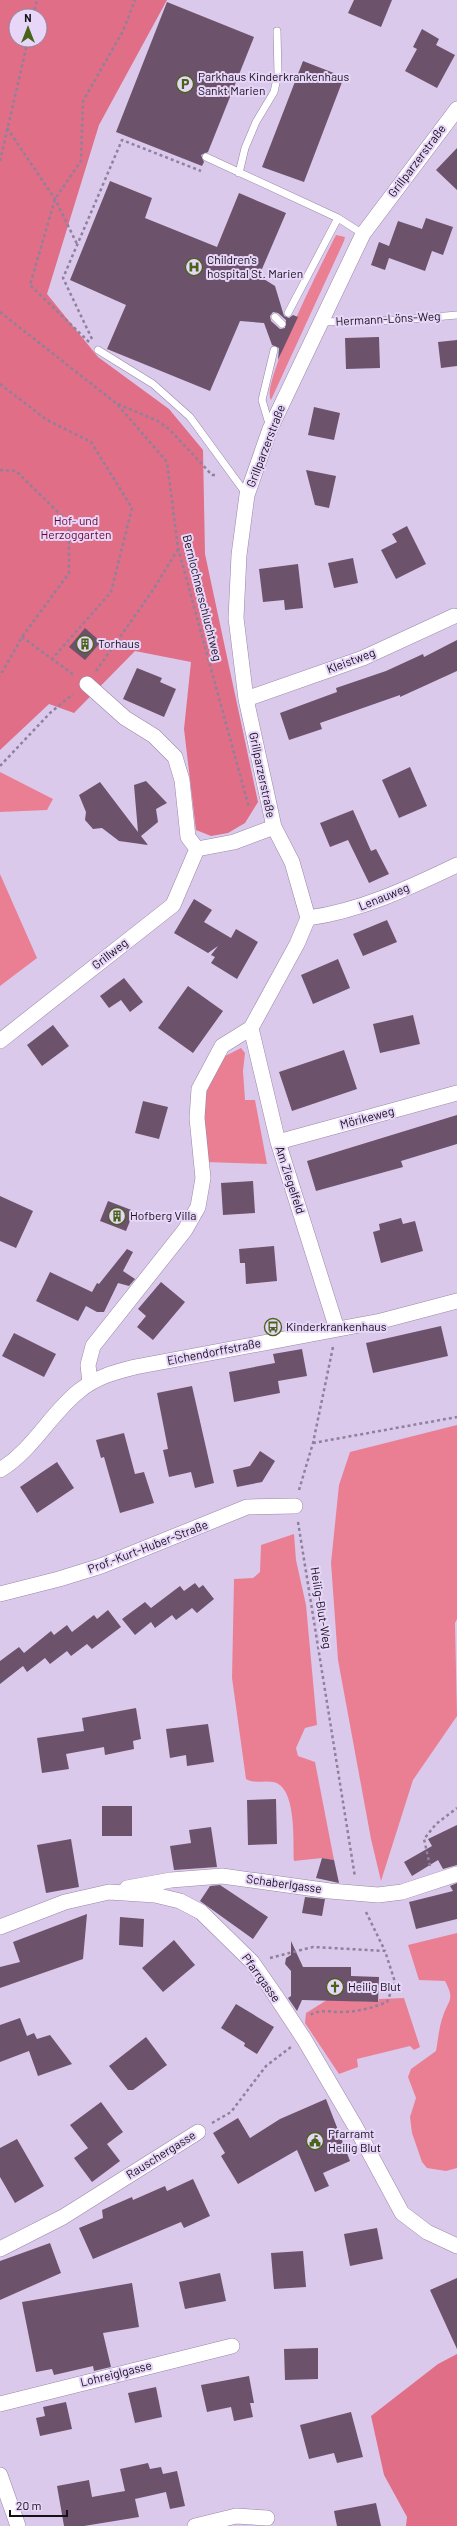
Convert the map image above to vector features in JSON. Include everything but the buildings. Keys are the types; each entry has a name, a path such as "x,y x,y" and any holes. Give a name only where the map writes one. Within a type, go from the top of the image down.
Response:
{"street":[{"name":"Grillparzerstraße","path":"308,918 292,862 274,828 246,699 236,618 239,555 247,495 270,429 363,234 457,109"},
{"name":"Kleistweg","path":"246,699 363,658 454,616"},
{"path":"87,684 125,718 154,736 175,757 182,780 188,837 197,849 234,842 274,828"},
{"name":"Grillweg","path":"0,1041 172,905 197,849"},
{"name":"Lenauweg","path":"308,918 336,915 457,866"},
{"path":"90,1383 88,1365 93,1346 185,1230 198,1207 203,1178 197,1118 199,1088 222,1046 251,1028 297,944 308,918"},
{"name":"Am Ziegelfeld","path":"251,1028 278,1142 337,1330"},
{"name":"Mörikeweg","path":"278,1142 457,1093"},
{"name":"Eichendorffstraße","path":"0,1470 24,1452 69,1400 90,1383 135,1367 382,1321 457,1301"},
{"name":"Prof.-Kurt-Huber-Straße","path":"0,1594 59,1579 101,1566 247,1507 295,1506"},
{"name":"Schaberlgasse","path":"109,1892 155,1882 222,1876 330,1891 357,1892 378,1895 402,1892 457,1874"},
{"name":"Pfarrgasse","path":"0,1927 65,1902 109,1892 155,1895 180,1901 201,1912 214,1923 252,1962 304,2039 355,2126 402,2213 427,2232 457,2246"},
{"name":"Rauschergasse","path":"0,2249 63,2216 198,2132"},
{"name":"Lohreiglgasse","path":"0,2404 232,2346"},
{"path":"0,2475 18,2526"},
{"path":"195,2526 236,2516 267,2518"}],"lane":[{"path":"239,173 245,148 256,122 274,92 278,74 277,31"},
{"path":"206,157 338,218 363,234"},
{"path":"288,312 338,218"},
{"name":"Hermann-Löns-Weg","path":"320,322 401,320 457,315"},
{"path":"274,317 282,324"},
{"path":"98,350 153,384 190,417 247,495"},
{"path":"270,429 262,400 274,350"}],"path":[{"path":"98,350 30,285 55,199 81,161 82,101 123,31 135,0"},
{"path":"0,161 26,48"},
{"path":"7,128 55,199 77,244"},
{"path":"98,350 63,278 122,140 206,173"},
{"name":"Bernlochnerschluchtweg","path":"0,312 117,404 167,462 178,548 248,804 253,809"},
{"path":"0,384 47,420 92,442 132,508 110,592 52,658"},
{"path":"117,404 158,421 169,429 212,475 233,475"},
{"path":"0,470 16,471 68,523 69,573 22,638 0,676"},
{"path":"0,766 50,713 87,684 153,590 178,548"},
{"path":"22,638 87,684"},
{"name":"Heilig-Blut-Weg","path":"304,2039 311,2027 310,2015 319,2010 341,2012 367,2010 387,2002 395,1982 385,1951 357,1892 295,1506 313,1443 337,1330"},
{"path":"313,1443 457,1417"},
{"path":"438,1880 427,1861 424,1839 436,1824 457,1808"},
{"path":"252,1962 313,1947 385,1951"},
{"name":"Rauschergasse","path":"198,2132 231,2112 266,2066 283,2051 304,2039"}],"shaded area":[{"path":"336,235 345,237 344,241 271,400 270,390 284,347 295,320"},
{"path":"0,772 53,799 47,810 0,812"},
{"path":"0,874 37,958 0,986"},
{"path":"241,1048 245,1053 243,1071 245,1100 255,1100 267,1164 206,1162 202,1103 205,1090 225,1056"},
{"path":"457,1425 457,1619 455,1623 457,1716 413,1780 381,1881 371,1839 338,1660 331,1563 339,1485 350,1452"},
{"path":"294,1534 296,1560 306,1605 317,1725 305,1728 296,1748 298,1756 315,1762 334,1860 322,1858 294,1861 292,1816 286,1793 281,1786 273,1782 252,1781 246,1779 232,1678 234,1579 253,1578 260,1572 261,1545"},
{"path":"457,1933 457,2168 446,2171 427,2168 422,2162 412,2133 410,2117 416,2098 408,2077 411,2069 436,2051 442,2020 450,1999 450,1992 445,1981 419,1980 408,1945"},
{"name":"Heilig Blut","path":"404,1998 420,2047 414,2050 410,2046 357,2059 358,2067 339,2074 305,2023 306,2013 327,2000 378,2002 379,1999"}],"green space":[{"name":"Hof- und Herzoggarten","path":"0,0 167,0 99,125 47,294 98,357 169,409 203,450 205,554 258,802 245,823 228,833 211,836 196,830 184,729 191,662 135,651 74,713 49,704 0,750"},
{"path":"457,2354 457,2526 406,2526 407,2517 384,2475 371,2416 438,2364"}],"place":[{"name":"Parkhaus Kinderkrankenhaus Sankt Marien","path":"185,84"},
{"name":"Children's hospital St. Marien","path":"194,267"},
{"name":"Torhaus","path":"85,644"},
{"name":"Hofberg Villa","path":"117,1216"},
{"name":"Kinderkrankenhaus","path":"273,1327"},
{"name":"Heilig Blut","path":"335,1987"},
{"name":"Pfarramt Heilig Blut","path":"315,2141"}]}
